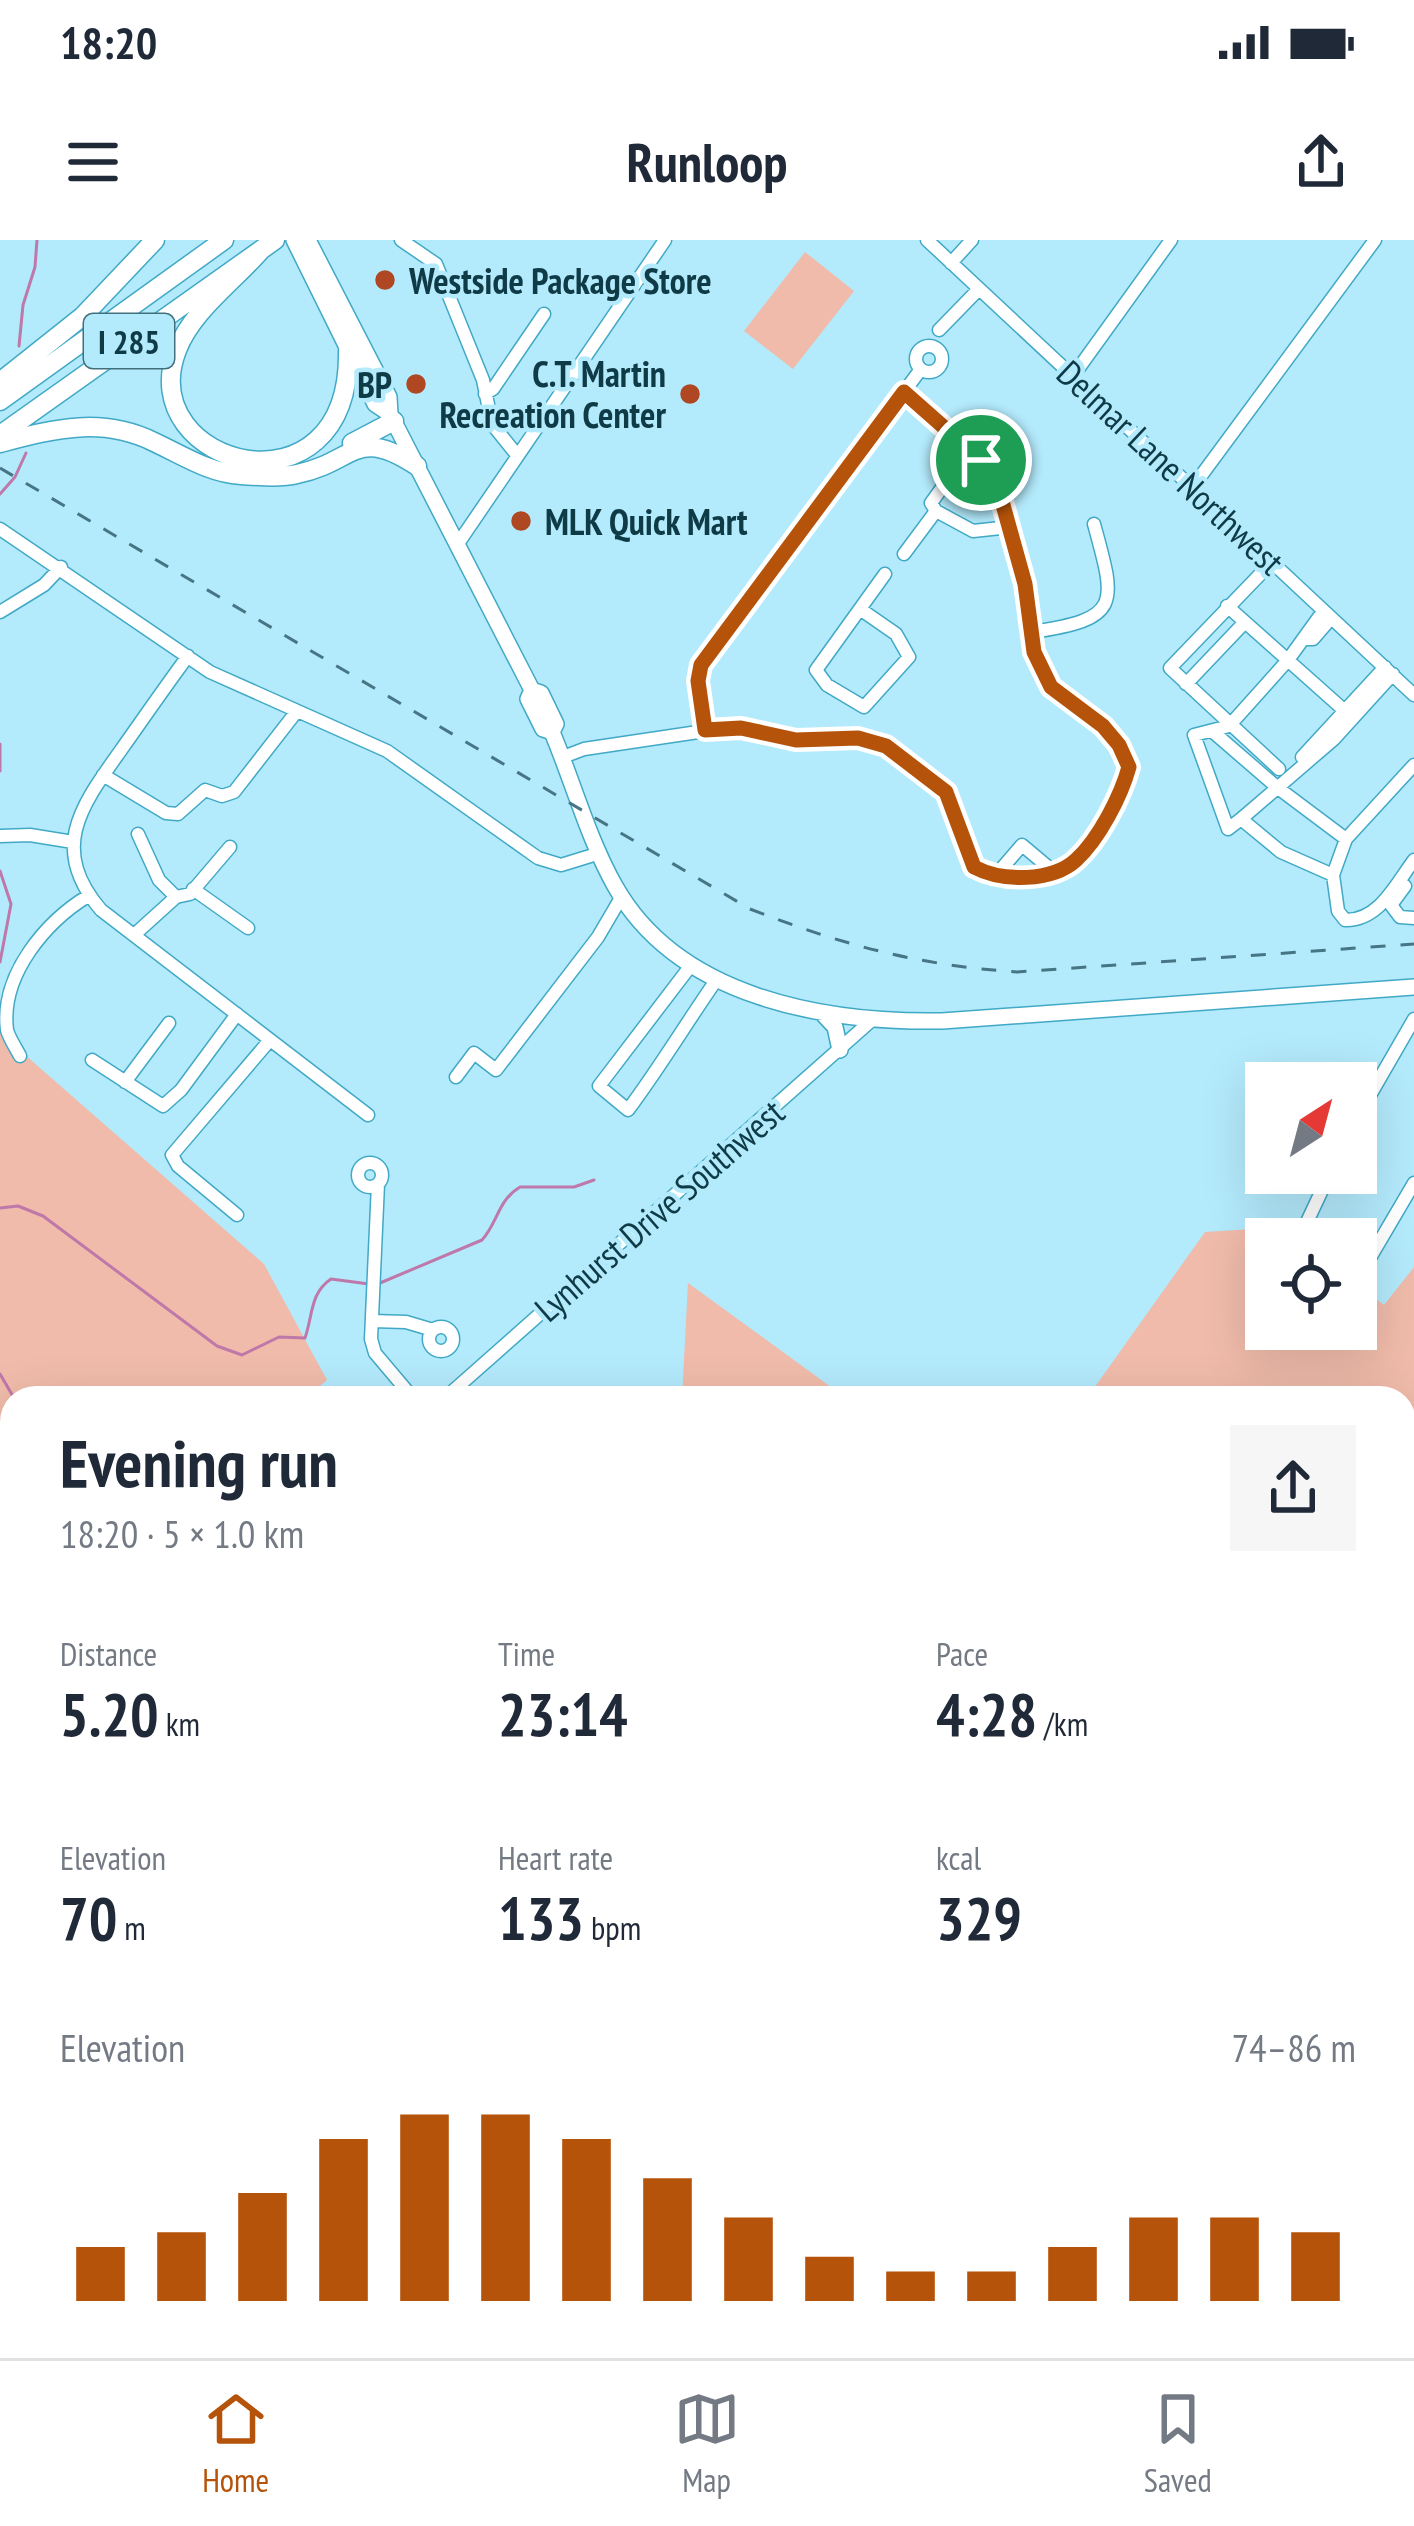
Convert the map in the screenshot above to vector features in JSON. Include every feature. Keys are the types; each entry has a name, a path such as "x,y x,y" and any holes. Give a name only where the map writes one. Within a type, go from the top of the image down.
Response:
{"highway":[{"path":"0,382 100,301 155,240"},
{"name":"I 285","path":"0,401 224,240"},
{"path":"267,245 183,335 174,359 173,388 188,425 219,453 257,464 321,448 392,418"},
{"name":"I 285","path":"0,439 267,245"},
{"path":"304,452 326,432 340,409 348,351"},
{"path":"263,474 332,453 392,418"},
{"path":"0,439 59,427 100,426 140,435 215,470 295,475 369,445 394,452 417,466"}],"main road":[{"path":"294,240 310,253 389,398 392,418 532,690 541,693 600,853 622,896 665,944 692,964 759,997 872,1020 942,1021 1414,987"},
{"path":"310,253 348,351 375,404 392,418"},
{"path":"821,1012 835,1027 839,1050"}],"street":[{"path":"401,240 436,264 470,344 492,424 518,455"},
{"path":"458,545 665,240"},
{"name":"Delmar Lane Northwest","path":"927,240 1414,695"},
{"path":"951,262 972,240"},
{"path":"1073,376 1172,240"},
{"path":"1192,488 1375,240"},
{"path":"939,330 980,289"},
{"path":"485,394 494,389 544,314"},
{"path":"705,730 698,681 701,665 921,369"},
{"path":"562,757 584,749 705,730 741,728 796,740 858,738 886,746 946,792 957,812 970,861 979,871 1040,876 1076,861 1120,797 1129,767 1103,726 1051,687 1034,652 1025,584 998,487 970,449 904,392"},
{"path":"970,449 931,503 936,511 974,531 1010,527"},
{"path":"904,554 936,511"},
{"path":"1032,632 1092,619 1110,597 1094,524"},
{"path":"0,529 234,684 401,760 538,858 561,865 600,853"},
{"path":"1272,562 1170,668 1279,769"},
{"path":"0,612 44,585 61,567"},
{"path":"863,706 827,685 816,670 885,574"},
{"path":"1228,606 1346,711"},
{"path":"858,738 863,706 909,657 896,634 860,609"},
{"path":"1328,614 1313,639 1306,639 1229,726 1194,735 1228,829 1334,740 1389,671"},
{"path":"1186,685 1245,622"},
{"path":"188,656 86,800 73,842 79,879 88,896 134,935 368,1115"},
{"path":"1302,757 1389,671"},
{"path":"103,775 166,813 178,814 205,790 222,796 233,792 297,711"},
{"path":"1212,731 1346,839"},
{"path":"1414,765 1346,839 1333,875 1341,917 1353,921 1374,911 1414,860"},
{"path":"1241,819 1281,852 1333,875"},
{"path":"138,834 159,880 176,897"},
{"path":"0,836 73,842"},
{"path":"997,874 1022,845 1053,871"},
{"path":"134,935 176,897 194,889 230,847"},
{"path":"1414,872 1391,905 1400,917 1414,918"},
{"path":"194,889 248,928"},
{"path":"20,1056 7,1029 8,992 15,972 57,914 88,896"},
{"path":"456,1077 474,1053 496,1070 598,937 622,896"},
{"path":"692,964 599,1086 628,1110 718,979"},
{"path":"92,1060 163,1106 237,1014"},
{"path":"1377,1083 1414,1019"},
{"name":"Lynhurst Drive Southwest","path":"459,1386 872,1020"},
{"path":"125,1082 169,1023"},
{"path":"238,1215 178,1166 172,1155 270,1040"},
{"path":"1377,1246 1414,1183"},
{"path":"378,1184 371,1321 375,1353 403,1386"},
{"path":"371,1321 406,1322 433,1330"}],"shaded area":[{"path":"805,252 854,291 793,369 744,331"},
{"path":"0,1033 264,1264 327,1380 320,1386 0,1386"},
{"path":"1245,1229 1245,1350 1377,1350 1377,1300 1384,1305 1414,1267 1414,1386 1096,1386 1205,1232"},
{"path":"688,1283 830,1386 683,1386"}],"waterway":[{"path":"19,346 37,240"},
{"path":"0,494 26,453"},
{"path":"0,744 0,771"},
{"path":"0,871 11,904 0,962"},
{"path":"380,1283 482,1240 507,1198 520,1187 574,1187 594,1180"},
{"path":"0,1208 18,1206 43,1216 217,1346 242,1355 279,1337 305,1338 316,1298 331,1279 369,1284"},
{"path":"0,1374 7,1386"}],"railway":[{"path":"0,468 750,909 817,933 913,958 1017,972 1414,944"}],"place":[{"name":"Westside Package Store","path":"385,280"},
{"name":"BP","path":"416,384"},
{"name":"C.T. Martin Recreation Center","path":"690,394"},
{"name":"MLK Quick Mart","path":"521,521"}],"route":[{"path":"904,392 981,460 998,487 1025,584 1034,652 1051,687 1103,726 1129,767 1120,797 1076,861 1040,876 1012,877 974,867 946,792 886,746 858,738 796,740 741,728 705,730 698,681 701,665 904,392"}]}
